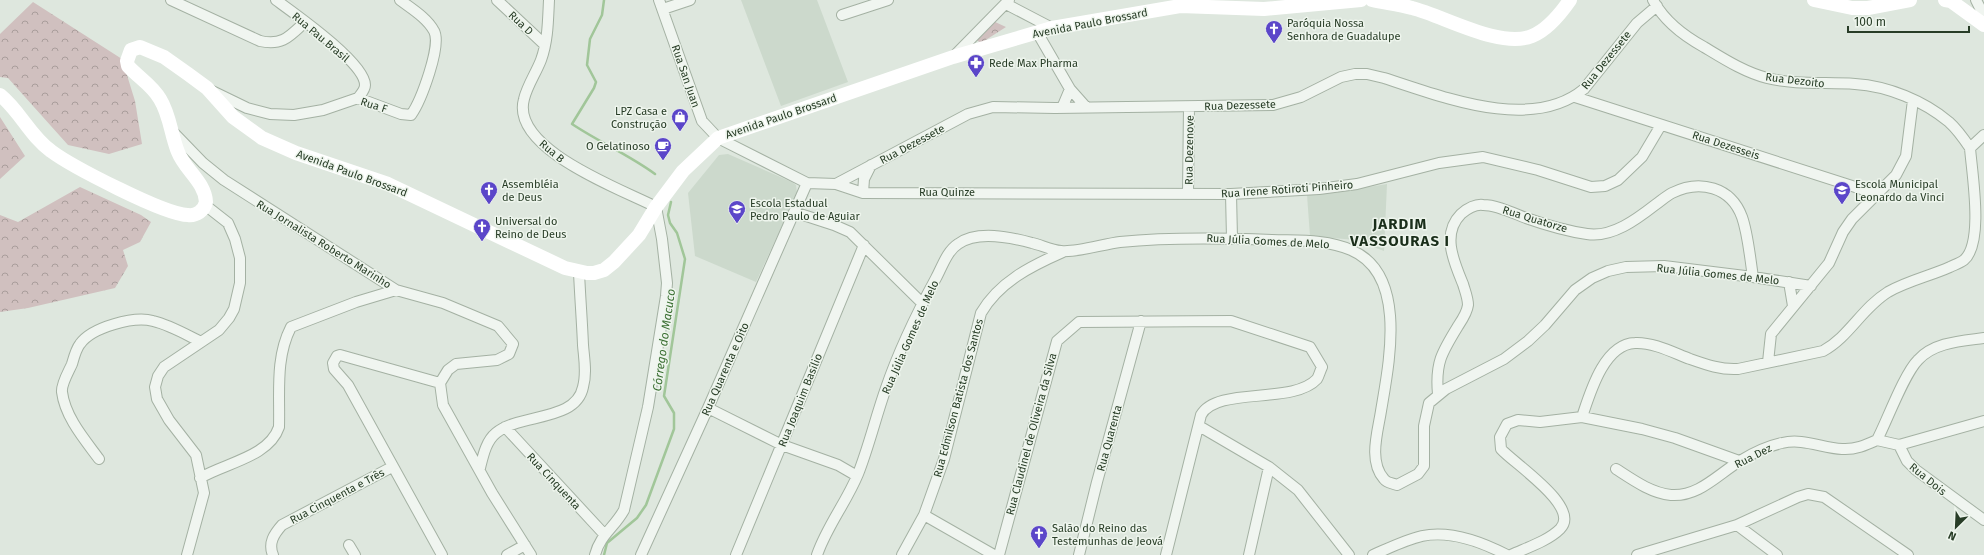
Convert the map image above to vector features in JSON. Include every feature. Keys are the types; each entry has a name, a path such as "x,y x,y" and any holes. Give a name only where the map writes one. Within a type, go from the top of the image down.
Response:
{"main road":[{"name":"Avenida Paulo Brossard","path":"205,205 206,197 202,187 187,169 178,152 167,114 161,100 150,85 128,66 127,61 131,50 140,47 164,58 207,88 233,117 262,138 296,153 388,184 566,268 587,273 604,270 614,262 639,235 656,207 683,171 718,138 953,57 1052,28 1180,6 1264,9 1362,0"},
{"path":"1372,0 1412,8 1497,38 1516,39 1533,36 1551,22 1570,0"},
{"path":"1814,0 1852,8 1868,8 1910,0"},
{"path":"1945,0 1951,1 1964,9 1984,25"},
{"path":"0,95 8,102 34,137 51,152 76,166 142,199 184,215 197,214 205,205"}],"street":[{"path":"171,0 260,41 270,43 280,42 305,22"},
{"name":"Rua Pau Brasil","path":"276,0 349,58 360,72 365,85 363,92 358,98"},
{"name":"Rua F","path":"207,88 247,108 270,114 294,115 323,110 358,98 401,114 411,115 420,99 437,48 437,38 434,30 425,19 400,0"},
{"name":"Rua D","path":"497,0 545,45"},
{"name":"Rua B","path":"549,0 548,25 545,45 541,59 524,98 522,111 528,127 543,146 567,164 656,207"},
{"path":"661,5 690,0"},
{"path":"842,15 888,0"},
{"path":"1976,0 1984,16"},
{"path":"953,57 1008,2 1052,28"},
{"name":"Rua Dezessete","path":"836,184 968,114 993,107 1062,108 1273,105 1301,98 1341,78 1355,74 1367,74 1384,78 1490,108 1527,109 1557,103 1575,96 1584,89 1655,3"},
{"name":"Rua Dezoito","path":"1655,3 1675,27 1688,38 1742,69 1767,78 1878,87 1897,92 1938,114 1950,123 1970,148"},
{"name":"Rua San Juan","path":"661,5 702,121 718,138"},
{"path":"1037,32 1070,89 1086,107"},
{"path":"1062,108 1070,89"},
{"name":"Rua Dezesseis","path":"1575,96 1877,194"},
{"path":"1768,362 1772,334 1793,306 1812,286 1828,264 1842,232 1852,219 1896,175 1906,156 1913,100"},
{"name":"Rua Dezenove","path":"1188,193 1189,107"},
{"name":"Rua Irene Rotiroti Pinheiro","path":"1188,193 1231,194 1319,189 1357,184 1439,163 1484,158 1519,165 1591,187 1605,186 1618,180 1634,166 1662,124"},
{"name":"Rua Jornalista Roberto Marinho","path":"171,131 203,163 224,180 396,290 443,303 498,326 513,344 509,354 497,360 456,364 448,370 440,383"},
{"path":"1582,418 1589,395 1608,357 1616,348 1636,342 1653,346 1713,367 1726,369 1738,369 1823,351 1836,344 1866,311 1888,292 1964,261 1973,246 1975,236 1970,148 1984,135"},
{"name":"Rua Quinze","path":"718,138 807,183 836,184 863,192 1188,193"},
{"path":"863,192 864,179 871,165"},
{"name":"Rua Quarenta e Oito","path":"641,555 708,408 807,183"},
{"name":"Rua Quatorze","path":"1438,394 1437,373 1439,360 1465,315 1468,304 1466,294 1455,265 1450,241 1450,233 1454,223 1462,213 1472,207 1482,204 1495,207 1549,226 1588,234 1601,234 1629,223 1672,193 1691,187 1706,186 1723,192 1732,199 1742,218 1753,277"},
{"path":"1231,194 1232,238"},
{"path":"187,555 204,493 196,455 169,420 157,399 155,387 158,376 164,366 219,330 229,318 234,308 240,283 240,258 235,239 228,223 205,205"},
{"path":"595,555 598,544 604,534 619,519 626,504 648,407 667,283 662,239 656,207"},
{"path":"794,212 834,225 850,232 922,303"},
{"name":"Rua Júlia Gomes de Melo","path":"816,555 824,535 837,515 857,476 887,386 922,303 950,251 958,244 967,240 982,236 1012,239 1030,242 1063,252 1110,243 1168,238 1232,238 1332,244 1363,256 1383,280 1389,301 1389,332 1381,412 1376,434 1376,453 1378,467 1386,482 1398,485 1408,481 1422,470 1424,466 1425,421 1430,403 1438,394 1455,383 1504,359 1528,341 1545,325 1575,290 1592,278 1608,271 1626,267 1664,266 1812,286"},
{"name":"Rua Joaquim Basílio","path":"736,555 864,245"},
{"name":"Rua Edmilson Batista dos Santos","path":"902,555 924,515 944,459 981,313 990,299 1019,274 1063,252"},
{"path":"480,468 490,440 504,427 567,409 580,395 583,387 585,370 579,272"},
{"path":"1788,282 1793,306"},
{"path":"200,478 263,450 276,435 279,427 281,356 284,340 291,326 356,302 396,290"},
{"path":"99,459 74,423 61,391 80,344 92,333 104,327 123,322 152,320 174,327 201,342"},
{"name":"Rua Quarenta","path":"1079,555 1097,482 1141,321"},
{"name":"Rua Claudinel de Oliveira da Silva","path":"999,555 1057,341 1080,322 1231,321 1302,343 1310,347 1316,354 1322,367 1317,378 1304,387 1246,398 1228,398 1204,410 1166,555"},
{"path":"1983,422 1899,445 1877,440 1908,375 1917,360 1938,347 1956,341 1984,338"},
{"path":"392,467 348,386 334,369 334,359 340,355 440,383 444,405 480,468 492,493 531,555"},
{"path":"708,408 782,445 838,465 857,476"},
{"path":"1511,555 1560,530 1564,520 1563,512 1553,494 1501,449 1500,437 1507,424 1518,420 1540,422 1582,418 1642,429 1675,438 1740,461"},
{"path":"1199,426 1268,467 1298,490 1349,555"},
{"name":"Rua Cinquenta","path":"504,427 604,534"},
{"name":"Rua Dez","path":"1616,469 1654,490 1671,495 1687,493 1704,486 1740,461 1781,443 1794,441 1844,449 1858,447 1877,440"},
{"name":"Rua Dois","path":"1899,445 1907,461 1916,470 1984,520"},
{"name":"Rua Cinquenta e Três","path":"272,553 271,542 275,533 282,525 392,467 442,555"},
{"path":"1250,555 1268,467"},
{"path":"1637,555 1737,525 1798,497 1815,495 1824,497 1908,555"},
{"path":"924,515 994,555"},
{"path":"1737,525 1777,555"},
{"path":"1373,555 1408,540 1437,534 1450,535 1472,541 1507,555"},
{"path":"349,545 355,555"},
{"path":"507,555 524,545"}],"shaded area":[{"path":"741,0 817,0 848,82 781,106"},
{"name":"Escola Estadual Pedro Paulo de Aguiar","path":"728,154 796,185 797,193 756,282 695,256 688,193 719,155"},
{"path":"1387,184 1384,251 1355,240 1310,236 1307,195 1332,193"}],"green space":[{"path":"33,2 122,59 135,101 142,144 109,154 68,145 8,78 0,77 0,34"},
{"path":"993,21 1006,27 981,43 975,39"},
{"path":"0,117 25,156 0,179"},
{"path":"80,187 141,215 151,222 140,242 123,250 128,266 115,288 28,308 0,312 0,215 18,222"}],"waterway":[{"path":"604,0 602,15 590,39 587,65 596,82 594,88 572,124 655,174"},
{"name":"Córrego do Macuco","path":"604,555 607,543 637,518 646,505 674,429 674,413 664,396 685,259 677,233 670,223 668,215 671,202"}],"place":[{"name":"Paróquia Nossa Senhora de Guadalupe","path":"1274,44"},
{"name":"Rede Max Pharma","path":"976,78"},
{"name":"LPZ Casa e Construção","path":"680,132"},
{"name":"O Gelatinoso","path":"663,161"},
{"name":"Assembléia de Deus","path":"489,205"},
{"name":"Escola Municipal Leonardo da Vinci","path":"1842,205"},
{"name":"Escola Estadual Pedro Paulo de Aguiar","path":"737,224"},
{"name":"Universal do Reino de Deus","path":"482,242"},
{"name":"Salão do Reino das Testemunhas de Jeová","path":"1039,549"}],"district":[{"name":"JARDIM VASSOURAS I","path":"1400,232"}]}
